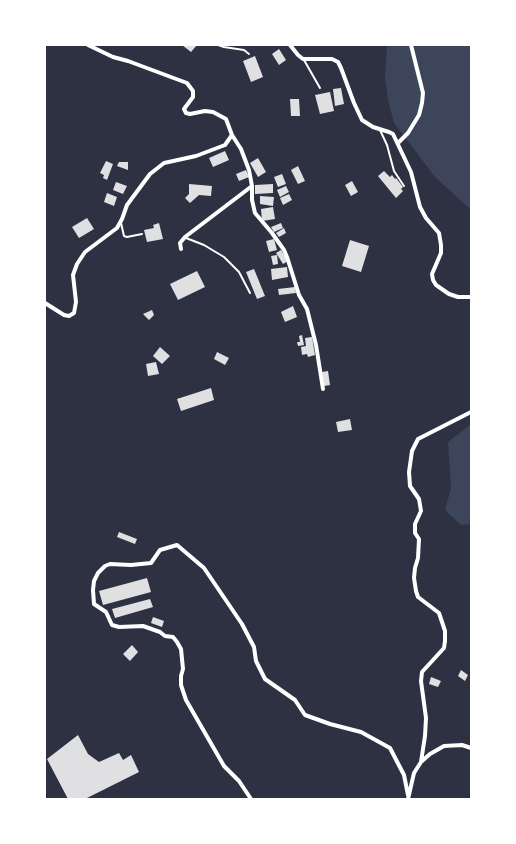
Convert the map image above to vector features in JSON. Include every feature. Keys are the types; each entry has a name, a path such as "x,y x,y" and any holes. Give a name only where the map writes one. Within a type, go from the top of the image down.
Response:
{"street":[{"path":"88,45 113,57 188,83 194,91 193,97 184,109 186,113 190,114 205,111 213,112 226,119 246,160 252,186 252,200 255,212 272,233 288,257 296,286 307,309 316,345 323,389"},
{"path":"290,45 303,59 332,59 338,62 342,68 354,103 362,120 393,134 411,172 420,207 426,218 439,233 441,253 432,274 433,280 436,285 449,294 458,297 471,297"},
{"path":"398,143 408,133 419,115 422,103 423,93 411,45"},
{"path":"45,303 64,315 70,316 74,313 76,302 73,275 77,264 85,252 117,228 121,222 127,204 150,174 159,166 171,161 196,156 225,145 232,134"},
{"path":"181,249 180,243 185,237 252,186"},
{"path":"421,762 426,718 421,681 422,672 444,648 445,631 439,613 418,598 416,590 414,578 418,558 419,539 416,533 415,524 421,511 419,499 410,486 409,472 412,451 418,439 471,412"},
{"path":"251,799 239,781 224,766 186,700 181,685 183,669 181,649 173,637 165,636 160,632 143,626 119,627 112,625 106,612 94,604 94,581 98,573 105,566 110,564 131,565 151,563 160,550 177,545 204,568 242,624 254,647 256,661 265,679 294,700 305,715 330,724 362,732 390,748 404,775 408,797"},
{"path":"408,797 414,772 421,762 430,754 444,746 462,746 471,748"}],"lane":[{"path":"218,45 224,48 244,50 249,54"},
{"path":"303,59 320,88"},
{"path":"380,129 387,146 394,171 404,186"},
{"path":"121,222 124,236 127,237 142,234"},
{"path":"185,237 204,245 224,257 239,272 250,293"}],"shaded area":[{"path":"387,45 471,45 471,210 435,177 394,123 388,100 385,77"},
{"path":"471,424 471,524 461,525 445,510 451,488 448,442"}],"building":[{"path":"182,45 197,45 191,52"},
{"path":"279,49 286,60 279,65 272,54"},
{"path":"255,56 263,77 251,82 243,61"},
{"path":"341,88 344,104 335,106 333,89"},
{"path":"330,92 334,111 320,114 315,95"},
{"path":"290,99 299,99 300,116 291,116"},
{"path":"225,151 229,160 213,167 209,158"},
{"path":"258,158 266,172 258,177 250,163"},
{"path":"106,161 113,164 107,180 103,178 104,175 100,173"},
{"path":"119,162 128,162 128,170 117,166"},
{"path":"298,166 305,181 298,184 291,170"},
{"path":"246,170 249,177 239,181 236,174"},
{"path":"384,171 390,177 392,175 395,179 396,178 403,187 401,189 403,191 396,198 378,176"},
{"path":"282,174 286,184 278,187 274,177"},
{"path":"352,181 358,192 351,196 345,185"},
{"path":"116,182 127,186 123,194 113,190"},
{"path":"189,184 212,186 211,196 199,195 190,203 185,198 189,194"},
{"path":"273,184 273,193 255,194 255,185"},
{"path":"286,186 289,192 280,197 277,190"},
{"path":"107,193 117,197 114,206 104,202"},
{"path":"289,194 292,200 283,205 280,198"},
{"path":"260,196 274,197 273,206 260,204"},
{"path":"273,207 275,219 262,221 261,209"},
{"path":"87,218 94,229 79,238 72,227"},
{"path":"159,223 163,239 147,242 144,230 154,228 153,225"},
{"path":"281,223 283,228 274,232 271,227"},
{"path":"284,228 286,233 279,237 276,233"},
{"path":"274,239 277,250 269,252 266,241"},
{"path":"350,240 369,246 361,272 342,266"},
{"path":"281,250 288,261 283,264 276,253"},
{"path":"277,255 278,264 273,265 271,256"},
{"path":"287,267 288,277 272,280 271,269"},
{"path":"254,269 265,296 257,299 246,272"},
{"path":"197,271 205,287 178,300 170,284"},
{"path":"295,287 296,293 279,295 278,289"},
{"path":"293,306 297,317 285,322 281,312"},
{"path":"152,310 154,315 149,320 143,314"},
{"path":"302,335 304,345 298,346 297,342 300,342 299,336"},
{"path":"312,337 315,355 308,357 307,354 302,355 301,347 306,346 305,338"},
{"path":"160,347 170,356 162,364 153,356"},
{"path":"217,352 229,358 225,365 214,359"},
{"path":"156,362 159,374 148,376 146,364"},
{"path":"328,371 330,385 324,386 322,372"},
{"path":"211,388 214,400 181,411 177,399"},
{"path":"350,419 352,430 338,432 336,422"},
{"path":"119,532 137,539 135,544 117,537"},
{"path":"147,578 151,592 103,605 99,591"},
{"path":"150,599 153,607 115,618 112,609"},
{"path":"153,617 164,621 162,627 151,623"},
{"path":"132,645 138,652 130,661 123,654"},
{"path":"461,670 468,675 465,681 458,676"},
{"path":"431,677 441,681 438,687 429,684"},
{"path":"78,735 88,754 99,762 119,753 123,760 131,755 139,772 85,799 68,799 47,759"}]}
